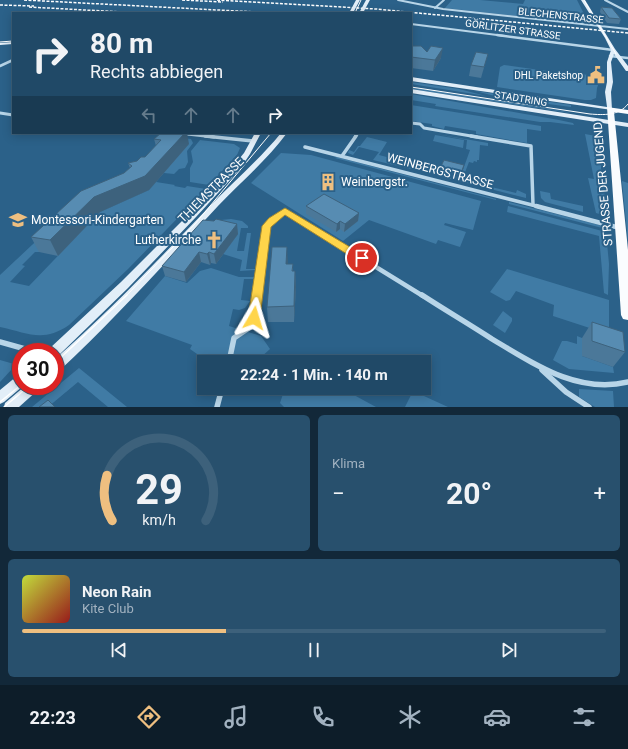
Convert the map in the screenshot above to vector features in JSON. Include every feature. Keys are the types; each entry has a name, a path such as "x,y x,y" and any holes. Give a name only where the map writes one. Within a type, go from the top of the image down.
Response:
{"main road":[{"path":"352,12 358,0"},
{"path":"362,12 368,0"},
{"name":"STRASSE DER JUGEND","path":"583,0 600,26 611,53 610,82 608,92 612,123 628,315"},
{"path":"0,44 12,43"},
{"name":"STRASSE DER JUGEND","path":"611,53 619,57 628,70"},
{"name":"STADTRING","path":"412,79 628,112"},
{"name":"STADTRING","path":"412,91 628,125"},
{"name":"THIEMSTRASSE","path":"64,343 148,263 236,167 247,154 257,134"},
{"name":"THIEMSTRASSE","path":"64,359 127,298 222,197 266,155 283,134"},
{"path":"0,398 12,388"},
{"path":"10,407 24,395"}],"street":[{"name":"BLECHENSTRASSE","path":"398,0 418,3 435,8 628,29"},
{"path":"435,8 444,0"},
{"path":"605,0 628,12"},
{"name":"GÖRLITZER STRASSE","path":"412,24 611,53"},
{"path":"619,57 628,58"},
{"path":"0,66 12,60"},
{"path":"0,113 12,115"},
{"path":"412,123 420,124 424,128 531,146 532,205"},
{"path":"187,134 253,141"},
{"path":"342,156 357,134"},
{"name":"WEINBERGSTRASSE","path":"304,147 621,228"},
{"path":"230,355 234,338 253,325 266,226 285,211 540,368 569,380 586,385 607,386 628,382"},
{"path":"0,342 12,345"},
{"path":"540,368 566,392 589,407"},
{"path":"217,407 220,395"}],"shaded area":[{"path":"452,0 480,0 523,4 525,0 577,0 589,24 445,8"},
{"path":"504,65 601,77 597,88 596,98 585,100 497,87 500,67"},
{"path":"412,82 459,89 486,96 412,84"},
{"path":"412,87 562,111 571,113 412,89"},
{"path":"475,91 571,105 571,107 503,98"},
{"path":"412,94 559,120 573,123 574,125 540,122 435,106 436,104 412,100"},
{"path":"412,105 541,126 541,131 527,129 527,143 476,134 476,131 445,126 444,129 432,126 432,124 412,121"},
{"path":"436,134 488,143 488,146 480,145 479,160 477,160 477,162 474,161 473,163 469,162 462,180 516,193 517,190 526,194 526,198 459,181 470,150 466,149 467,140"},
{"path":"585,134 601,137 601,169 603,173 606,216 596,213 588,178 594,179"},
{"path":"435,135 464,140 463,148 433,141"},
{"path":"174,137 191,139 193,143 187,151 188,162 185,168 179,169 174,174 164,173"},
{"path":"367,137 387,142 379,155 410,163 412,160 415,162 411,169 373,160 379,152 359,147 353,155 348,153 349,150 354,152"},
{"path":"200,140 234,144 240,148 237,155 209,185 190,182 190,168 193,162 191,151"},
{"path":"281,153 311,155 481,201 473,230 445,223 444,225 466,232 460,247 438,240 436,244 369,220 343,241 251,183"},
{"path":"337,157 496,199 496,200 335,158"},
{"path":"622,181 628,183 628,241"},
{"path":"156,182 185,188 187,186 206,189 128,269 69,325 51,334 43,335 27,334 0,327 0,275 64,215 39,252 35,252 22,265 25,266 10,282 29,286 100,212 149,190"},
{"path":"540,191 550,193 551,199 583,206 583,212 545,202 541,198"},
{"path":"509,202 603,226 606,229 509,204"},
{"path":"508,206 606,232 609,264 608,295 604,293 599,236 507,212"},
{"path":"231,219 242,221 248,226 248,228 241,228 237,251 244,251 247,233 251,233 246,269 255,270 240,271 242,260 223,254 238,234 205,230 221,220"},
{"path":"211,268 239,277 254,277 253,279 244,279 241,300 250,301 245,308 239,310 233,309 229,326 261,336 270,349 263,355 198,355 190,349 192,345 126,321 165,276 187,283 200,271"},
{"path":"507,269 609,300 609,329 611,335 553,316 554,305 516,291 510,300 506,301 490,292"},
{"path":"503,311 512,318 512,321 505,333 493,325"},
{"path":"577,336 582,338 582,356 613,367 614,373 569,369 553,360 562,341 577,344"},
{"path":"0,360 12,363 12,369 0,382"},
{"path":"79,368 127,407 108,407 78,382 64,394 64,380"},
{"path":"579,389 613,391 614,407 595,407 579,397"},
{"path":"46,395 62,395 48,407 32,407"},
{"path":"283,395 354,395 376,407 284,407 280,403"},
{"path":"411,395 422,395 448,407 405,407"}],"building":[{"path":"601,7 612,8 621,19 609,18"},
{"path":"412,46 421,46 427,52 431,46 443,48 435,60 412,57"},
{"path":"476,52 488,54 484,67 471,65"},
{"path":"160,134 184,134 145,176 94,197 50,240 31,237 81,191 124,173 132,166 128,163 137,161 141,157 145,157 161,140 154,139"},
{"path":"444,160 464,165 461,173 440,168"},
{"path":"324,194 359,213 345,224 340,221 337,224 306,206"},
{"path":"216,219 237,224 214,254 209,252 207,254 199,252 184,272 162,266 203,220 214,221"},
{"path":"272,247 287,247 286,264 293,264 292,271 295,271 294,306 267,307"},
{"path":"592,322 623,332 625,352 592,341"},
{"path":"48,400 55,407 39,407"}],"tram line":[{"path":"355,12 361,0"},
{"path":"584,0 616,54"},
{"path":"0,42 12,41"},
{"path":"412,87 590,114 615,113 620,111 628,104"},
{"path":"127,295 195,224 270,134"},
{"path":"64,354 127,295"},
{"path":"0,402 12,392"},
{"path":"4,407 18,395"}],"railway":[{"path":"24,0 257,12"},
{"path":"182,0 223,2"},
{"path":"217,0 408,12"},
{"path":"0,5 34,6"},
{"path":"29,7 122,12"},
{"path":"412,12 628,33"}],"place":[{"name":"DHL Paketshop","path":"596,75"},
{"name":"Weinbergstr.","path":"328,182"},
{"name":"Montessori-Kindergarten","path":"18,220"},
{"name":"Lutherkirche","path":"214,240"}],"route":[{"path":"254,318 266,226 269,222 285,211 362,258"}]}
